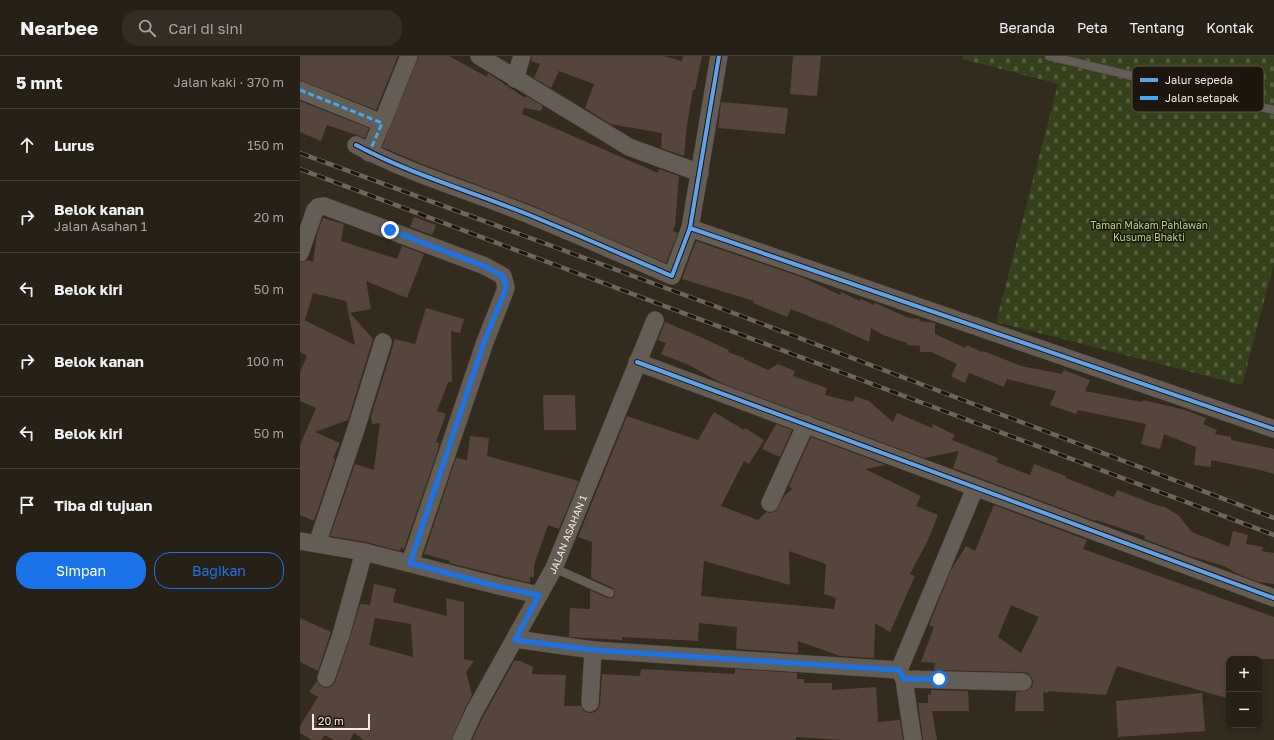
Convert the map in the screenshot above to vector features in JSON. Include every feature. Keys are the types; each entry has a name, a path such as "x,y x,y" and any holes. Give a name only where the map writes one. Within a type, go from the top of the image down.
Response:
{"street":[{"path":"409,56 382,123 362,149 414,171 527,214 672,276 690,228 719,56"},
{"path":"479,56 629,147 700,173"},
{"path":"515,79 522,56"},
{"path":"300,90 382,123"},
{"path":"300,253 314,210 318,207 324,206 484,266 503,276 504,278 505,291 484,342 410,563"},
{"path":"690,228 1274,429"},
{"name":"JALAN ASAHAN 1","path":"461,740 474,712 554,568 655,320"},
{"path":"317,544 356,429 383,342"},
{"path":"637,362 1274,598"},
{"path":"770,503 806,424"},
{"path":"913,740 901,674 975,488"},
{"path":"300,541 364,552 496,586 539,595"},
{"path":"326,678 341,635 364,552"},
{"path":"515,640 593,650 1023,682"},
{"path":"590,703 593,650"}],"lane":[{"path":"1050,56 1132,76"},
{"path":"1264,108 1274,110"},
{"path":"554,568 610,593"}],"green space":[{"name":"Taman Makam Pahlawan Kusuma Bhakti","path":"963,56 1274,56 1274,263 1242,385 996,322 1058,84 962,59"}],"building":[{"path":"300,56 398,56 376,110 300,80"},
{"path":"419,56 449,56 487,77 488,73 525,98 526,96 543,106 541,111 524,108 522,114 658,173 659,169 679,176 675,226 673,231 678,233 666,263 529,204 422,164 382,147"},
{"path":"532,56 663,56 682,61 683,56 702,56 695,90 693,90 687,125 684,156 661,148 662,133 610,124 585,108 594,84 559,71 551,88 534,78 540,64 531,61"},
{"path":"793,56 821,56 817,96 790,94"},
{"path":"300,101 369,128 365,138 327,125 321,141 300,132"},
{"path":"721,102 788,108 785,134 718,128"},
{"path":"414,217 436,225 432,235 410,227"},
{"path":"323,218 344,224 341,241 397,259 402,246 424,254 407,298 366,281 371,309 350,313 373,339 348,420 315,432 340,443 333,458 335,459 314,521 300,515 300,445 316,408 300,401 300,372 307,356 300,352 300,263 307,260 313,262 317,234","holes":["313,293 346,301 355,345 304,320"]},
{"path":"696,241 804,278 840,295 841,292 860,301 861,299 874,305 875,303 909,318 935,323 935,334 965,348 967,345 1021,366 1062,374 1064,370 1090,380 1085,391 1142,402 1143,400 1185,410 1206,418 1203,424 1217,430 1215,434 1231,437 1231,440 1274,449 1274,474 1211,460 1211,467 1194,465 1196,447 1164,434 1160,449 1141,444 1146,424 1078,410 1076,414 1050,405 1056,391 1007,379 1004,387 969,373 965,383 951,376 957,364 931,352 920,352 920,346 907,345 907,343 883,335 871,328 869,342 823,321 791,309 787,317 753,303 754,301 682,279"},
{"path":"426,308 464,319 460,333 451,331 452,382 448,382 437,411 446,414 436,442 439,443 438,450 404,549 401,548 400,551 366,542 330,536 355,464 374,470 380,423 372,424 371,416 395,339 415,344"},
{"path":"665,322 729,350 728,352 768,370 778,364 795,371 793,376 827,388 825,395 853,402 855,396 869,401 893,422 897,413 932,428 933,424 955,435 952,440 998,458 996,462 1030,475 1034,464 1114,497 1117,490 1162,507 1163,506 1178,515 1192,532 1229,547 1233,531 1248,535 1246,544 1263,547 1262,551 1274,553 1274,584 1259,582 1242,576 1224,566 1190,556 1144,539 1145,536 1096,520 1095,521 953,468 959,451 924,458 721,383 689,365 661,354 666,343 658,340"},
{"path":"543,395 575,395 576,430 544,430"},
{"path":"714,412 764,440 749,464 744,461 721,506 758,520 766,512 771,513 776,511 784,496 792,489 789,486 811,437 886,465 865,469 921,496 916,506 938,515 928,540 910,574 915,576 890,632 875,623 874,658 840,656 798,641 798,653 736,649 737,627 699,623 698,641 622,637 622,640 569,637 570,608 590,609 590,590 608,598 613,598 615,595 613,588 591,578 592,542 578,537 627,416 698,440","holes":["789,551 826,564 824,594 836,598 834,609 701,596 704,561 790,585"]},
{"path":"776,424 792,430 780,457 762,449"},
{"path":"470,436 489,438 487,456 579,481 559,529 548,525 534,565 534,577 530,577 530,583 449,563 450,561 424,554 456,458 467,460"},
{"path":"994,505 1087,540 1083,549 1274,617 1274,659 1262,659 1262,656 1226,656 1226,698 1117,666 1106,695 1048,691 1048,693 1043,692 1044,711 1015,711 1016,692 1027,691 1032,687 1032,678 1028,673 934,670 935,663 921,662 934,627 929,625 951,570 966,546 975,551","holes":["1011,605 1039,617 1021,653 998,637"]},
{"path":"374,584 396,589 393,602 447,616 446,598 464,602 464,659 474,661 466,672 472,695 451,740 364,740 354,733 350,740 334,740 325,735 321,740 312,740 300,733 300,726 318,697 309,692 317,681 319,685 327,688 332,686 335,682 360,604 370,605","holes":["375,618 411,624 413,657 369,645"]},
{"path":"300,618 331,632 318,671 300,662"},
{"path":"514,661 520,661 533,667 532,674 566,675 564,706 581,706 584,711 589,713 595,712 600,704 602,674 640,676 641,669 735,674 735,669 797,673 797,679 804,679 804,683 832,683 832,690 876,687 878,722 900,720 903,740 846,740 796,737 796,740 472,740"},
{"path":"931,690 968,691 969,711 932,711 937,740 923,740 918,703 928,703 928,694 931,695"},
{"path":"1202,693 1205,731 1118,737 1116,701"}],"railway":[{"path":"300,153 728,311 1274,518"},
{"path":"300,169 1274,535"}],"marked path":[{"path":"300,90 382,123 369,153"}],"cycle path":[{"path":"356,145 397,165 527,214 672,276 690,228 719,56"},
{"path":"690,228 1274,429"},
{"path":"637,362 1274,598"}],"route":[{"path":"390,230 484,266 503,276 506,287 484,342 410,563 496,586 539,595 515,640 593,650 899,670 904,679 939,679"}]}
